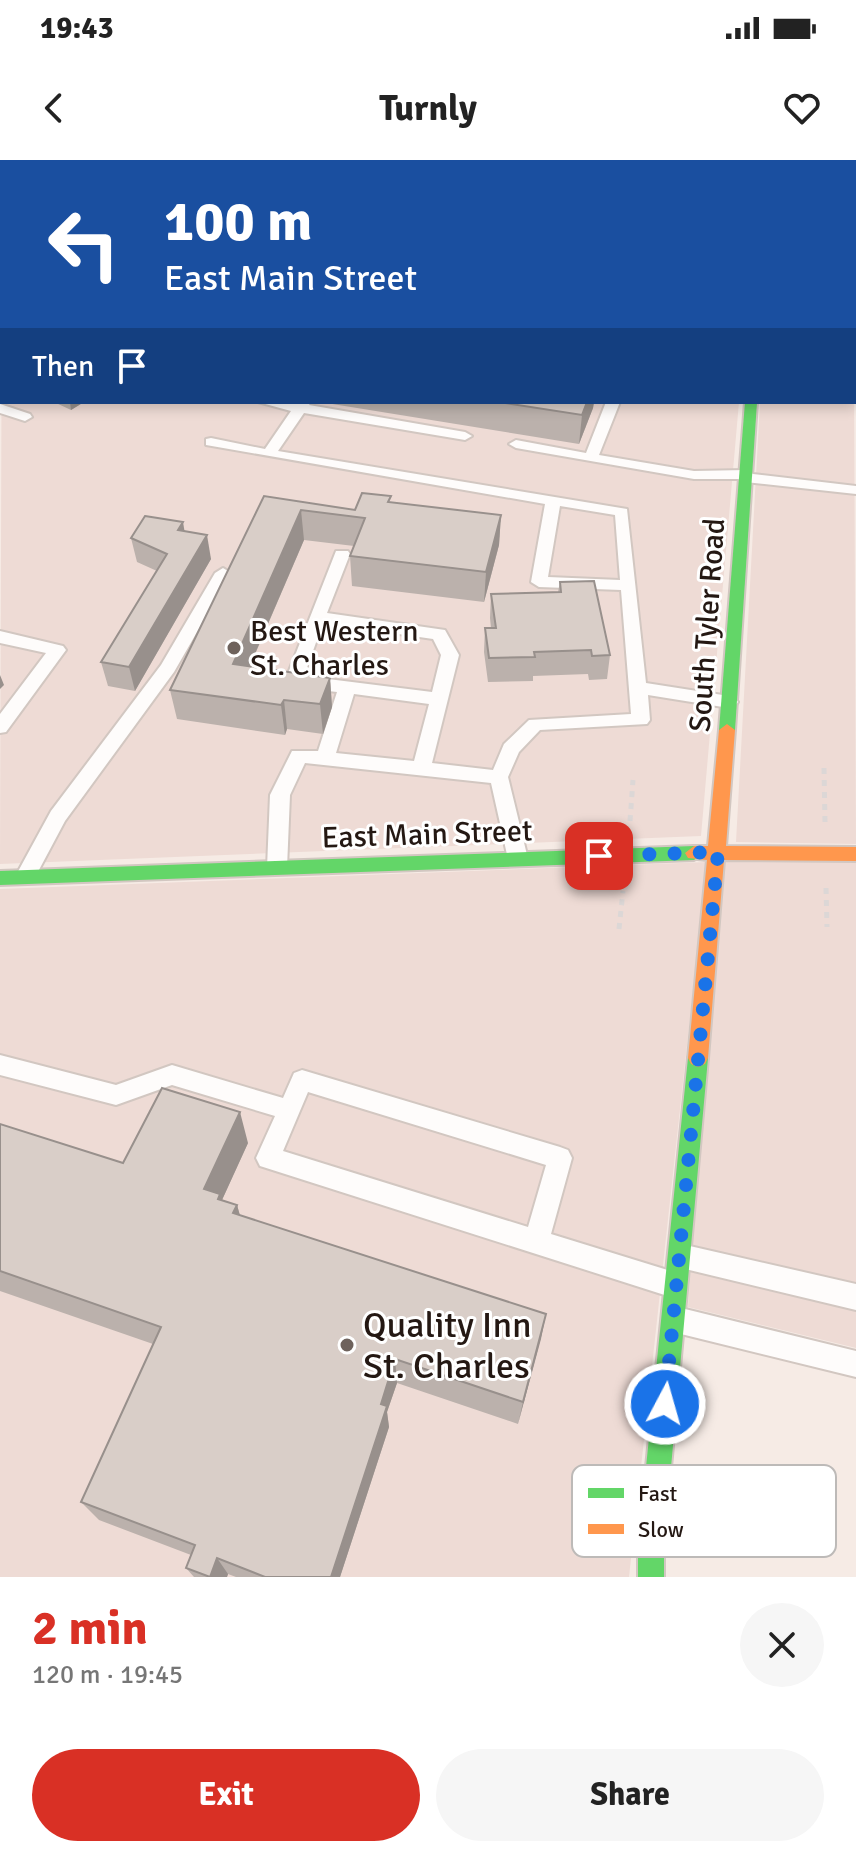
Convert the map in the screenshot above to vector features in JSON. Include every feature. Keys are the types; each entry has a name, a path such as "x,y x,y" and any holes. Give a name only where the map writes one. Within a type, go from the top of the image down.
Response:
{"street":[{"name":"South Tyler Road","path":"659,1465 718,852 751,404"},
{"name":"East Main Street","path":"0,878 718,852 856,854"}],"lane":[{"path":"591,458 612,404"},
{"path":"269,454 301,406 465,436"},
{"path":"0,408 25,417"},
{"path":"211,442 622,512 641,720 535,724 511,749 499,777 518,859"},
{"path":"516,444 694,475 746,476 856,490"},
{"path":"553,502 539,582 629,585"},
{"path":"342,554 294,681 439,699"},
{"path":"25,877 58,816 168,668 223,573"},
{"path":"317,617 439,634 450,655 421,769"},
{"path":"0,637 57,650 0,727"},
{"path":"325,758 347,687"},
{"path":"640,688 729,702"},
{"path":"277,868 280,795 299,756 499,777"},
{"path":"0,1065 116,1095 172,1075 289,1110"},
{"path":"536,1243 560,1158 302,1080 268,1158 536,1243 676,1286"},
{"path":"679,1255 856,1297"},
{"path":"673,1319 856,1364"}],"shaded area":[{"path":"1,404 739,404 701,836 0,864"},
{"path":"760,404 854,404 856,844 736,842"},
{"path":"721,856 856,860 856,1348 688,1307"},
{"path":"707,862 641,1465 572,1465 572,1557 631,1557 629,1577 0,1577 0,889"}],"building":[{"path":"512,404 586,404 582,415"},
{"path":"362,493 391,496 388,502 501,515 486,572 350,556 365,518 301,510 233,664 330,678 320,704 284,700 281,705 170,690 264,496 355,510"},
{"path":"145,516 183,522 178,530 207,535 129,667 101,662 167,554 131,538"},
{"path":"594,581 610,655 592,656 591,650 534,652 535,657 489,658 485,628 496,628 491,594 561,592 560,582"},
{"name":"Quality Inn St. Charles","path":"162,1088 240,1112 204,1189 220,1194 218,1199 237,1205 233,1213 546,1314 523,1402 395,1359 381,1404 387,1406 331,1577 265,1577 217,1558 210,1577 186,1568 195,1545 81,1502 161,1327 0,1271 0,1124 123,1163"}],"traffic: fast":[{"path":"727,730 751,404"},
{"path":"0,878 694,853"},
{"path":"659,1465 698,1058"},
{"path":"651,1557 651,1577"}],"traffic: slow":[{"path":"698,1058 727,730"},
{"path":"694,853 856,854"}],"place":[{"name":"Best Western St. Charles","path":"234,648"},
{"name":"Quality Inn St. Charles","path":"347,1345"}],"route":[{"path":"599,856 718,852 665,1404"}]}
